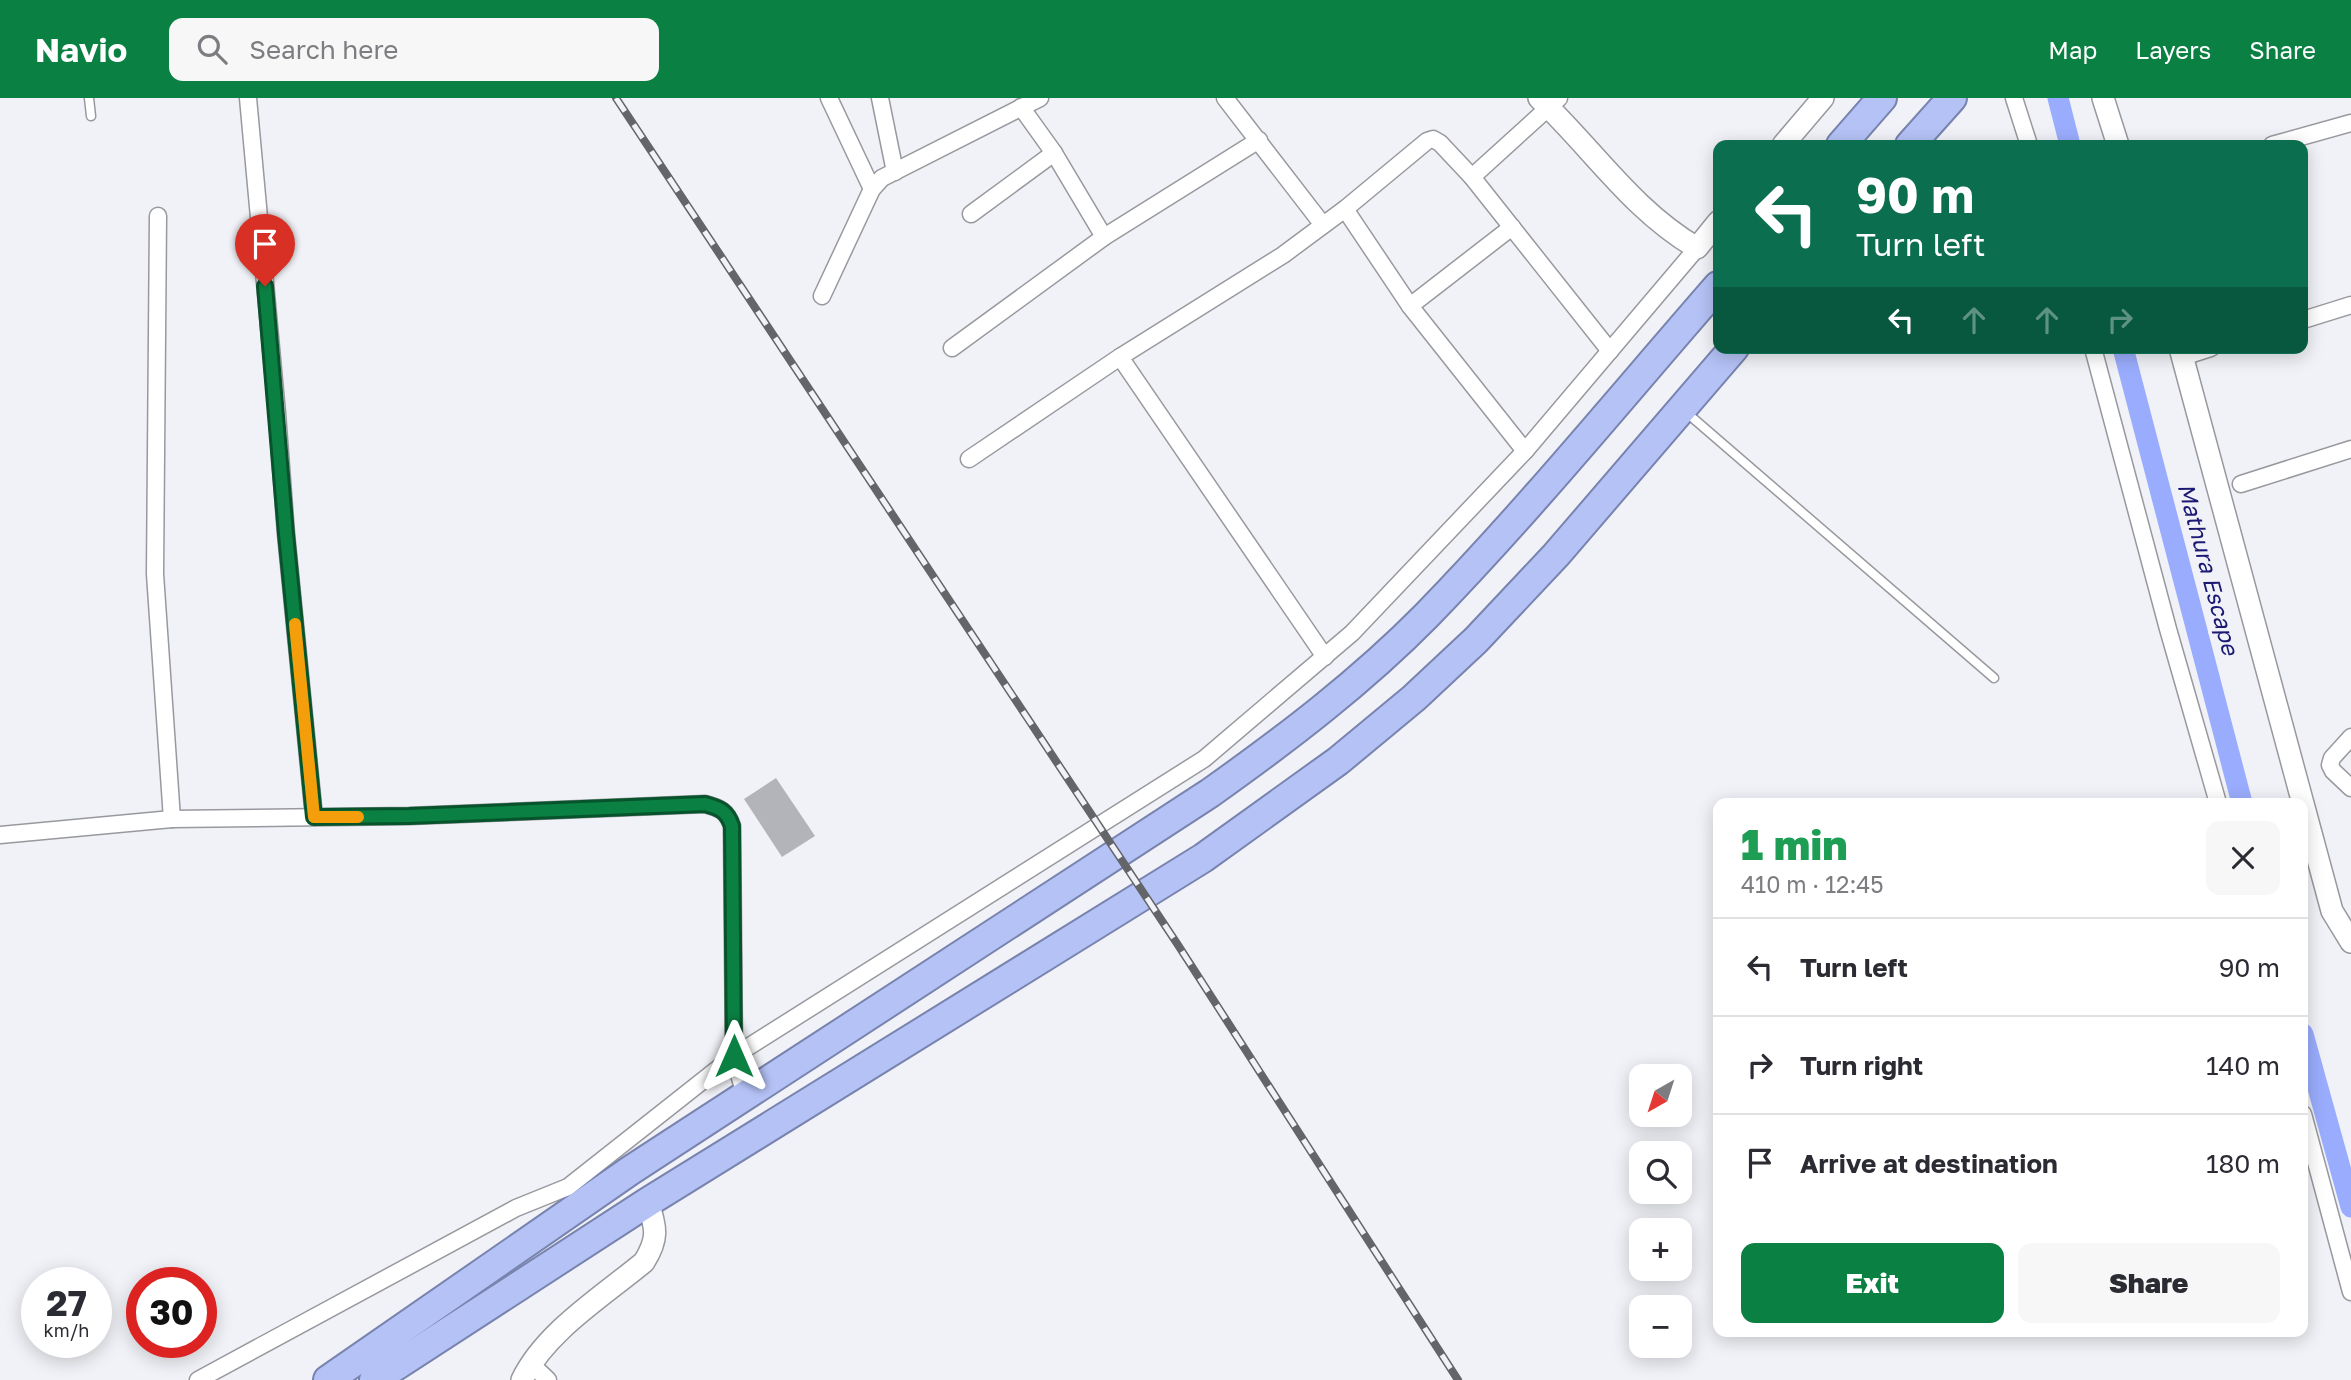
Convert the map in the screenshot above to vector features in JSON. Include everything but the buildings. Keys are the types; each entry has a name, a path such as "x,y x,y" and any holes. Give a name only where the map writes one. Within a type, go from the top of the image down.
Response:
{"highway":[{"path":"1845,140 1882,98"},
{"path":"1914,140 1952,98"},
{"path":"328,1380 631,1170 965,955 1210,793 1297,731 1426,616 1532,500 1713,292"},
{"path":"374,1380 648,1202 1203,858 1338,761 1414,698 1476,640 1556,555 1729,354"}],"street":[{"path":"248,98 314,817"},
{"path":"829,98 872,189"},
{"path":"880,98 895,172"},
{"path":"822,296 872,189 882,178 1040,98"},
{"path":"1225,98 1323,225"},
{"path":"1787,140 1823,98"},
{"path":"2014,98 2027,140"},
{"path":"2103,98 2116,140"},
{"path":"1472,177 1549,101 1621,188 1669,230 1697,248"},
{"path":"1021,107 1054,153 1104,237"},
{"path":"2290,140 2351,123"},
{"path":"969,459 1121,357 1283,255 1433,139 1472,177 1610,351"},
{"path":"952,348 1104,237 1259,140"},
{"path":"971,214 1054,153"},
{"path":"1345,209 1410,306 1525,452"},
{"path":"158,216 155,574 172,819"},
{"path":"1410,306 1512,227"},
{"path":"198,1380 516,1208 568,1187 734,1056 1205,759 1352,634 1525,452 1713,228"},
{"path":"2308,318 2351,305"},
{"path":"2095,354 2217,798"},
{"path":"2181,354 2301,798"},
{"path":"1121,357 1325,657"},
{"path":"2241,484 2351,449"},
{"path":"2351,737 2332,758 2330,765 2351,788"},
{"path":"0,835 172,819 409,816 705,804 719,808 728,814 732,826 734,1056 745,1096"},
{"path":"2308,822 2332,911 2351,942"},
{"path":"2308,1133 2351,1292"},
{"path":"548,1380 526,1372 554,1336 644,1262 653,1247 656,1230 648,1202"}],"lane":[{"path":"89,98 91,116"},
{"path":"1682,408 1994,678"}],"waterway":[{"name":"Mathura Escape","path":"2058,98 2069,140"},
{"name":"Mathura Escape","path":"2125,354 2241,798"},
{"name":"Mathura Escape","path":"2308,1052 2351,1207"}],"railway":[{"path":"616,98 1178,945 1458,1380"}],"slow traffic":[{"path":"295,624 314,817 358,817"}],"route":[{"path":"265,286 314,817 409,816 705,804 719,808 728,814 732,826 734,1056"}]}
